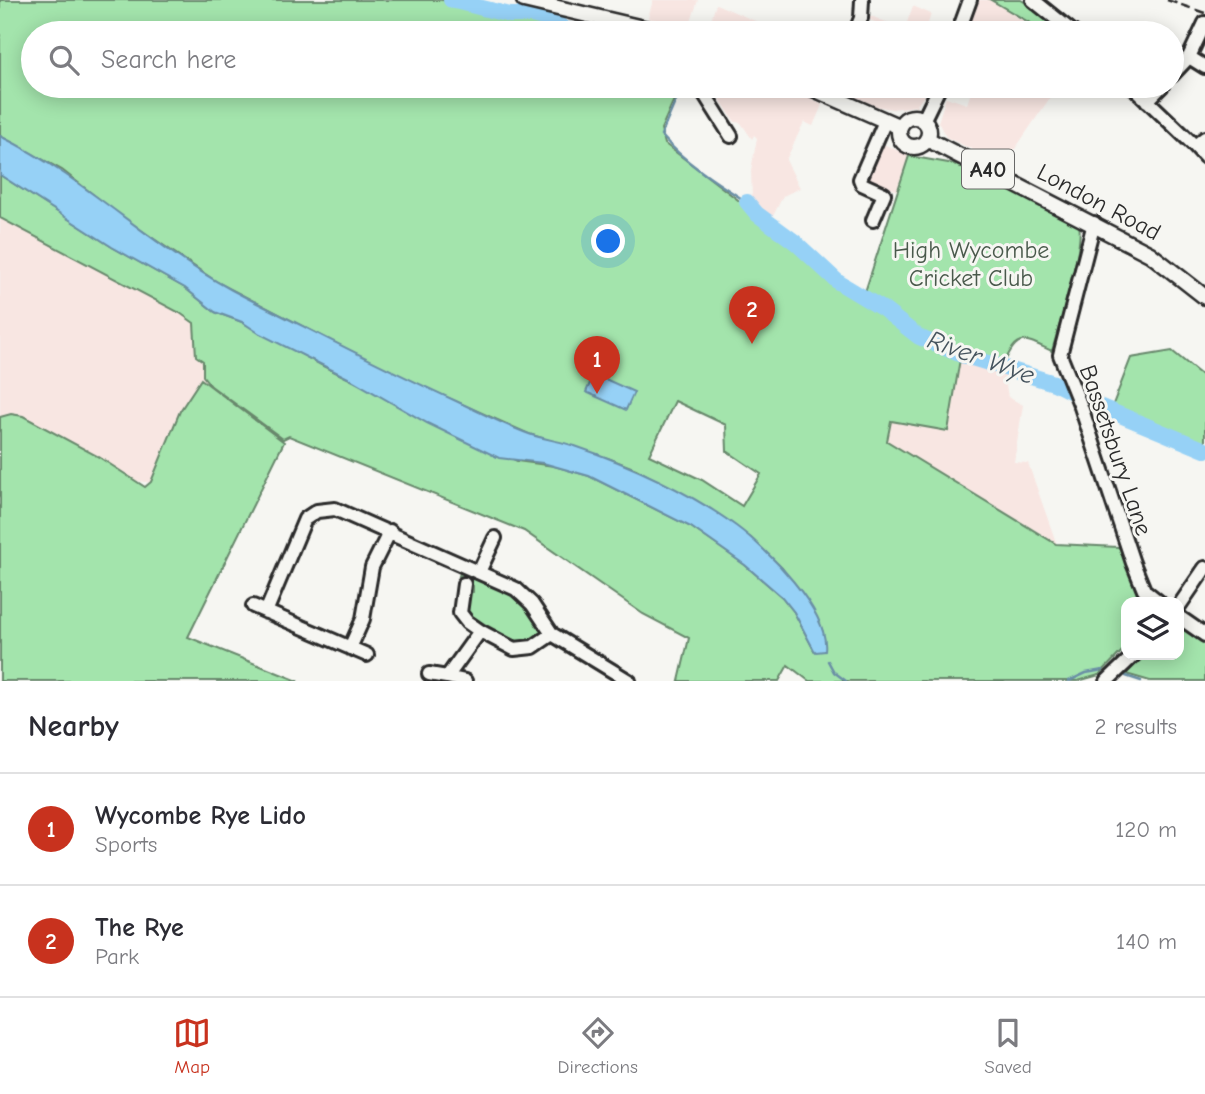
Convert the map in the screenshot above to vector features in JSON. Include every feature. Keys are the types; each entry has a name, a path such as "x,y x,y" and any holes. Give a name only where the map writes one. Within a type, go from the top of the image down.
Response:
{"main road":[{"path":"524,0 613,21"},
{"name":"London Road","path":"843,98 900,127 899,137 909,147 922,145 927,139 1094,223 1150,254 1205,298"},
{"path":"900,127 912,117 923,121"},
{"name":"A40","path":"923,121 929,129 927,139"}],"street":[{"path":"861,21 862,0"},
{"path":"962,21 970,0"},
{"path":"1033,0 1059,21"},
{"path":"1184,62 1205,24"},
{"path":"1189,57 1205,67"},
{"path":"707,98 731,136"},
{"path":"923,121 934,98"},
{"path":"1144,98 1200,142 1205,157"},
{"path":"1147,101 1150,98"},
{"path":"873,220 884,194 862,184 860,179 885,121"},
{"name":"Bassetsbury Lane","path":"1094,223 1060,355 1081,407 1133,563 1144,590 1153,597"},
{"path":"266,612 304,519 317,511 335,509 390,531 516,589 532,604 552,634 629,681"},
{"path":"350,648 363,619 372,567 390,531"},
{"path":"480,572 495,538"},
{"path":"1184,599 1205,568"},
{"path":"464,584 460,613 480,631 514,649 533,647 552,634"},
{"path":"253,606 367,655"},
{"path":"1184,620 1205,635"},
{"path":"447,677 480,631"},
{"path":"1107,681 1129,660"},
{"path":"429,674 465,681"}],"shaded area":[{"path":"653,0 698,0 691,21 660,21 648,18"},
{"path":"978,0 991,0 1027,21 971,21"},
{"path":"716,4 755,21 711,21"},
{"path":"913,6 931,14 929,21 907,21"},
{"path":"868,15 884,21 872,21 868,19"},
{"path":"719,98 811,98 822,105 813,126 804,122 786,160 800,188 783,196 772,218 758,209 752,198 751,170 757,138 754,135 752,139 741,123 735,122"},
{"path":"858,98 922,98 916,106 892,109"},
{"path":"946,98 967,104 969,98 1050,98 1015,149 992,159 946,137 938,122"},
{"path":"881,143 909,156 898,191 871,180 869,176"},
{"path":"0,218 180,313 207,332 288,436 217,490 118,479 0,436"},
{"path":"960,359 1000,370 1009,377 1006,386 1008,397 1023,405 1014,462 1028,463 1057,545 887,441 891,421 948,431"}],"green space":[{"path":"0,0 442,0 537,21 21,21 21,98 675,98 661,129 665,144 746,206 763,225 843,290 929,347 960,359 948,431 891,421 887,441 1056,544 1118,547 1124,552 1130,573 1145,597 1121,597 1121,652 1099,675 1078,681 809,681 788,665 779,681 679,681 689,638 643,614 524,531 289,436 283,439 211,386 203,376 203,361 196,356 194,323 180,313 0,218 0,175 112,247 185,288 215,312 242,322 323,366 517,461 554,466 589,476 691,527 745,565 782,597 794,612 814,650 823,632 812,609 782,568 751,538 710,509 636,469 529,434 397,375 217,282 122,217 62,170 0,136","holes":["675,401 726,425 727,451 761,474 742,506 702,480 649,455"]},
{"path":"991,0 1021,0 1050,21 1027,21"},
{"name":"High Wycombe Cricket Club","path":"909,156 954,164 1078,223 1079,246 1052,351 1030,341 1019,342 1005,362 940,342 865,292"},
{"path":"1172,351 1205,378 1205,444 1112,407 1131,358"},
{"path":"201,379 284,442 188,637 298,681 0,681 0,417 11,414 23,416 99,457 145,487 151,482 180,411"},
{"path":"461,570 487,581 515,599 542,628 538,638 531,643 520,643 496,634 467,617 464,613 468,593 473,592 473,586 459,576"},
{"path":"1184,628 1205,638 1205,681 1150,681 1126,674 1140,660 1184,660"}],"water":[{"path":"0,136 64,173 183,260 247,298 501,423 616,461 679,490 718,514 749,536 794,582 817,618 824,635 825,651 814,650 794,612 782,597 745,565 691,527 589,476 543,463 499,458 427,423 242,322 215,312 185,288 112,247 0,175"},
{"path":"594,374 634,392 626,410 586,392"}],"waterway":[{"name":"River Wye","path":"451,0 510,15 532,15 554,21"},
{"path":"677,98 661,135 690,163 747,202"},
{"name":"River Wye","path":"747,202 757,214 795,242 838,282 883,309 919,337 959,354 1054,383 1101,407 1205,450"},
{"path":"828,661 834,672 846,681"},
{"path":"1069,681 1086,673 1103,670"},
{"path":"1126,676 1141,681"}],"railway":[{"path":"1167,0 1205,13"}],"place":[{"name":"The Rye","path":"752,344"},
{"name":"Wycombe Rye Lido","path":"597,394"}]}
